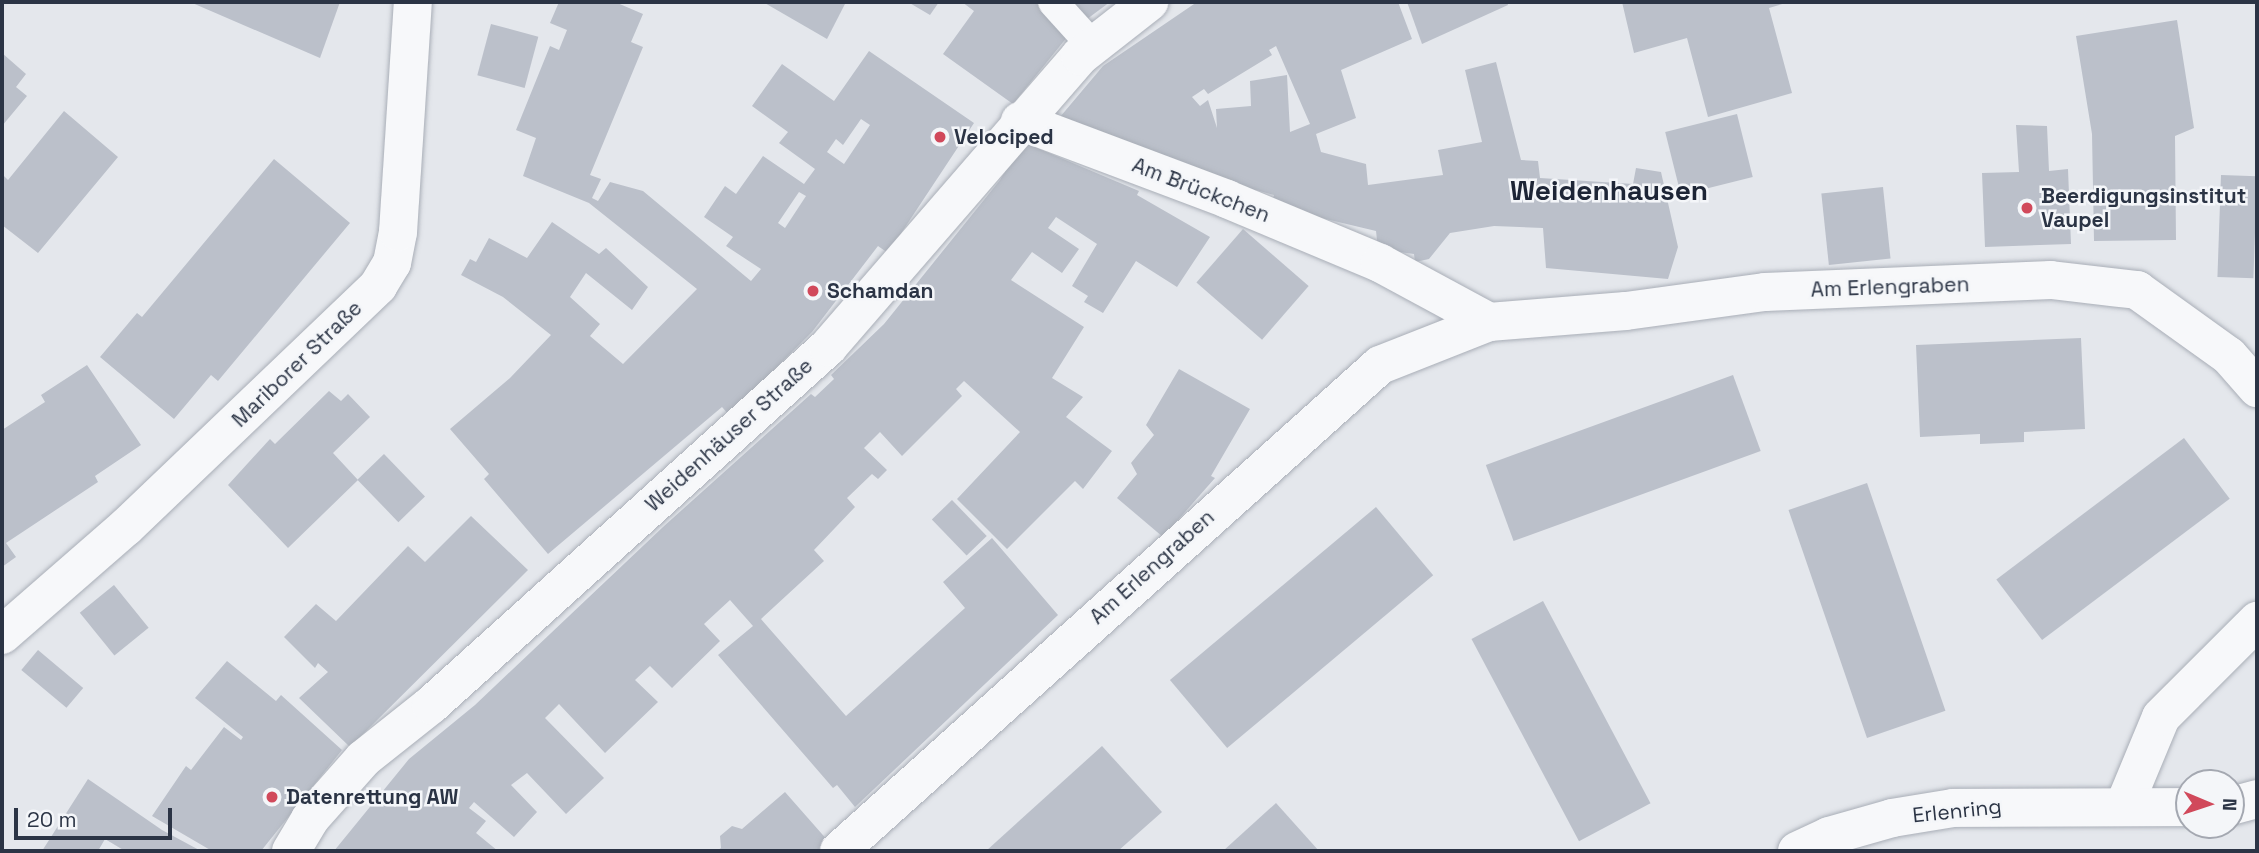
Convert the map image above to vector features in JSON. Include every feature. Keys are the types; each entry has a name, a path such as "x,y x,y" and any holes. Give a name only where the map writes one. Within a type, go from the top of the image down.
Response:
{"street":[{"name":"Mariborer Straße","path":"2,635 126,527 378,286 392,263 398,232 413,2"},
{"name":"Weidenhäuser Straße","path":"291,851 310,819 363,759 431,705 828,346 1020,121 1091,44 1150,2"},
{"name":"Am Brückchen","path":"1020,121 1227,199 1380,263 1489,322"},
{"name":"Am Erlengraben","path":"839,851 1380,365 1489,322 1626,311 1765,292 2051,280 2137,290 2229,356 2257,388"},
{"path":"2124,806 2161,717 2257,621"},
{"name":"Erlenring","path":"1797,851 1829,836 1892,818 1953,808 2175,807"}],"lane":[{"path":"1053,2 1091,44"}],"building":[{"path":"190,2 340,2 320,58"},
{"path":"559,2 615,2 643,14 631,42 643,47 590,175 601,179 592,198 598,201 610,182 643,191 751,281 761,269 726,246 733,237 704,217 725,186 736,194 763,156 804,184 815,169 779,143 788,132 752,106 782,64 834,101 869,51 974,123 888,253 878,246 812,332 729,415 722,407 548,554 484,479 489,474 450,429 510,378 551,335 503,297 461,275 470,259 476,262 489,238 527,258 552,222 599,254 606,248 648,287 632,310 586,273 570,297 600,324 590,336 623,364 697,289 589,203 523,176 536,138 516,130 550,46 559,50 567,30 550,23","holes":["861,119 870,125 844,164 827,152 836,139 843,145","799,192 806,196 785,228 778,223"]},
{"path":"763,2 846,2 827,39"},
{"path":"908,2 939,2 930,15"},
{"path":"962,2 1045,2 1072,31 1013,104 943,54 974,11"},
{"path":"1061,2 1110,2 1079,25"},
{"path":"1197,2 1398,2 1412,39 1341,70 1356,118 1316,134 1321,152 1366,164 1368,185 1443,175 1438,150 1482,142 1465,70 1496,62 1521,160 1538,161 1540,178 1633,184 1636,168 1661,172 1678,247 1668,279 1546,268 1543,228 1494,226 1450,233 1429,259 1415,262 1414,254 1378,249 1376,231 1271,206 1274,195 1256,190 1255,194 1060,117 1103,66","holes":["1276,46 1310,124 1290,132 1287,75 1250,81 1251,106 1216,109 1217,128 1208,100 1200,106 1192,97 1204,89 1208,94 1272,55 1269,50"]},
{"path":"1407,2 1507,2 1508,5 1422,44"},
{"path":"1622,2 1789,2 1769,8 1792,93 1708,117 1687,38 1634,53"},
{"path":"2177,20 2194,128 2175,136 2176,240 2094,241 2092,134 2076,36"},
{"path":"491,24 538,37 525,88 477,75"},
{"path":"2,53 26,74 16,87 27,96 2,126"},
{"path":"64,111 118,157 38,253 2,225 2,174 8,180"},
{"path":"1737,114 1753,177 1681,195 1665,132"},
{"name":"Beerdigungsinstitut Vaupel","path":"2016,125 2047,126 2049,171 2068,169 2071,244 1985,247 1982,173 2019,172"},
{"path":"1023,142 1139,191 1137,195 1210,237 1177,287 1136,261 1103,313 1084,302 1088,296 1072,286 1097,244 1056,217 1048,228 1079,249 1062,273 1032,252 1011,280 1084,327 1052,378 1083,397 1066,417 1112,451 1083,489 1075,481 1007,549 957,499 1020,432 964,381 956,389 962,396 902,456 880,432 864,448 887,470 878,479 872,474 847,498 855,507 814,550 824,561 761,619 846,716 965,608 943,582 992,538 1058,615 855,807 837,785 833,788 718,655 753,626 730,600 704,624 720,641 672,688 650,666 635,680 658,702 605,753 559,704 545,718 604,778 566,814 527,773 511,785 537,812 514,837 474,802 469,808 486,821 476,833 498,851 334,851 409,759 475,705 663,527 811,394 815,397 834,379 831,375 884,324 1000,180"},
{"path":"274,159 350,223 218,381 211,375 174,419 100,357 137,313 142,317"},
{"path":"2221,175 2257,176 2253,278 2217,277"},
{"path":"1883,187 1891,259 1829,265 1821,193"},
{"path":"1243,229 1309,286 1262,340 1196,283"},
{"path":"2081,338 2085,429 2024,432 2024,442 1980,444 1980,434 1920,437 1916,345"},
{"path":"87,365 141,445 95,476 98,482 6,543 16,557 2,567 2,430 45,402 41,395"},
{"path":"1179,369 1250,409 1211,476 1215,478 1163,537 1117,498 1137,474 1131,463 1154,435 1146,425"},
{"path":"1733,375 1761,451 1514,541 1486,465"},
{"path":"329,391 341,401 348,394 370,417 333,453 358,480 288,548 228,485 270,439 275,444"},
{"path":"2184,438 2230,499 2042,640 1996,579"},
{"path":"384,454 425,496 398,522 357,480"},
{"path":"1867,483 1945,711 1867,738 1789,510"},
{"path":"952,500 987,536 967,555 932,519"},
{"path":"1376,507 1433,575 1227,748 1170,680"},
{"path":"471,516 528,570 350,747 299,698 328,672 318,663 315,668 284,637 316,604 336,621 408,546 425,562"},
{"path":"114,585 149,628 114,655 80,613"},
{"path":"1543,601 1651,803 1579,841 1471,639"},
{"path":"38,650 83,688 66,708 21,670"},
{"path":"227,661 276,701 281,695 342,750 261,851 212,851 152,816 186,766 191,770 224,727 241,740 243,737 195,698"},
{"path":"1102,746 1162,812 1118,851 986,851"},
{"path":"88,779 162,830 201,851 125,851 105,839 98,851 42,851"},
{"path":"785,792 829,842 818,851 717,851 721,848 720,836 732,826 742,829"},
{"path":"1276,803 1319,851 1223,851"}],"place":[{"name":"Velociped","path":"940,137"},
{"name":"Beerdigungsinstitut Vaupel","path":"2027,208"},
{"name":"Schamdan","path":"813,291"},
{"name":"Datenrettung AW","path":"272,797"}],"district":[{"name":"Weidenhausen","path":"1609,190"}]}
